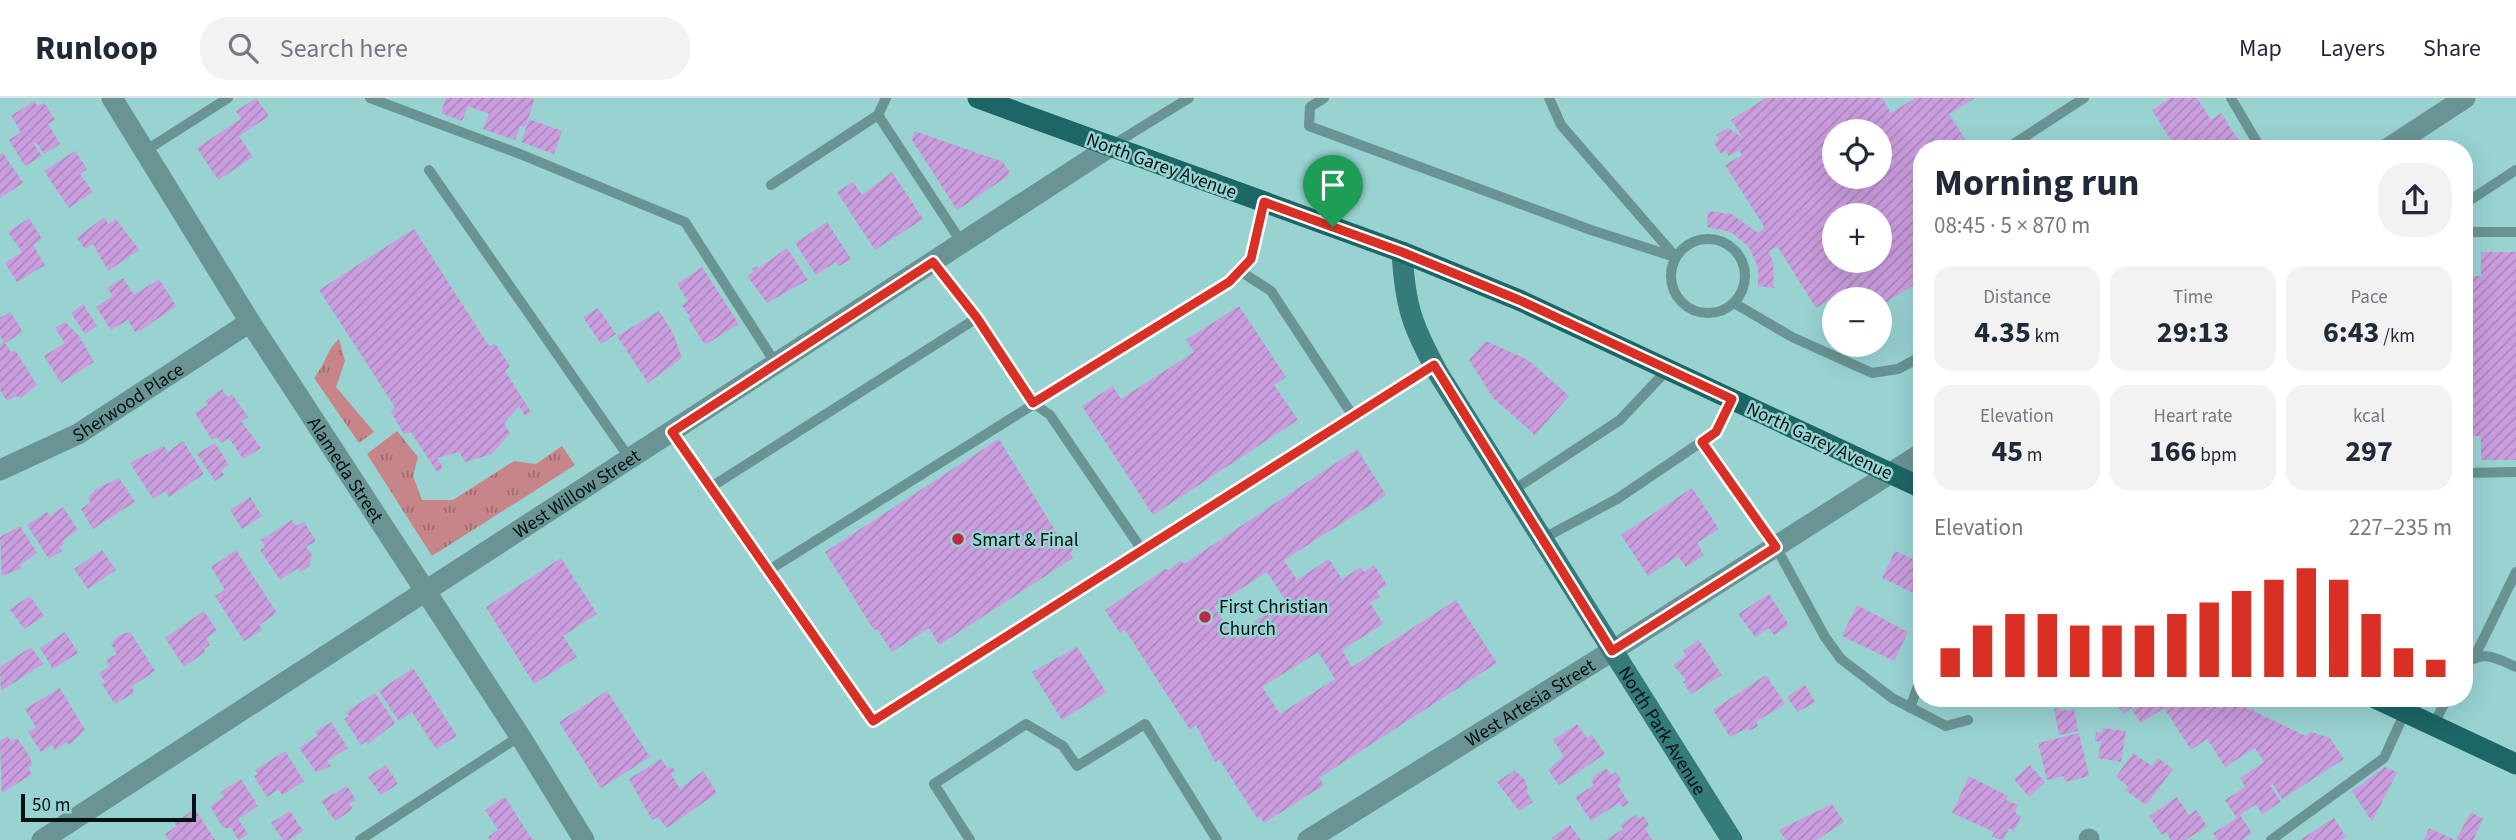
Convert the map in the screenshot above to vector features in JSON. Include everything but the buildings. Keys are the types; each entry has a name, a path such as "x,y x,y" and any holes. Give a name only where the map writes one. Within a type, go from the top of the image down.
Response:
{"main road":[{"name":"North Garey Avenue","path":"978,98 1402,252 1519,300 1913,484"},
{"path":"2394,707 2516,764"}],"street":[{"name":"Alameda Street","path":"112,98 250,322 520,736 583,840"},
{"path":"2399,140 2452,101"},
{"name":"West Willow Street","path":"42,840 1111,146"},
{"name":"North Park Avenue","path":"1402,252 1405,297 1417,334 1434,365 1732,840"},
{"name":"Sherwood Place","path":"0,470 78,434 250,322"},
{"name":"West Artesia Street","path":"1308,840 1612,651 1913,459"}],"lane":[{"path":"145,151 228,98"},
{"path":"370,98 520,154 685,222 776,365"},
{"path":"771,185 878,116 886,98"},
{"path":"1111,146 1189,98"},
{"path":"1324,98 1310,107 1309,126 1591,230 1675,257"},
{"path":"1549,98 1561,125 1675,257"},
{"path":"2020,140 2084,98"},
{"path":"2231,98 2256,140"},
{"path":"878,116 962,243"},
{"path":"429,170 630,459"},
{"path":"2473,198 2516,170"},
{"path":"769,570 1229,282 1251,259 1264,202"},
{"path":"2473,232 2516,232"},
{"path":"1695,240 1721,240 1732,246 1741,256 1746,280 1734,303 1713,313 1690,309 1674,291 1671,268 1675,257 1695,240"},
{"path":"933,262 977,318 1033,403 1049,415 1142,550"},
{"path":"1240,271 1271,291 1353,416"},
{"path":"1734,303 1792,337 1872,373 1898,369 1913,361"},
{"path":"711,487 977,318"},
{"path":"672,432 873,721 1434,365"},
{"path":"1511,491 1620,421 1668,369"},
{"path":"1542,539 1617,499 1716,432 1732,399"},
{"path":"1702,442 1776,547 1825,637 1841,659 1892,698 1946,726 1968,720"},
{"path":"2473,473 2516,472"},
{"path":"2475,656 2516,572"},
{"path":"2475,656 2489,655 2516,667"},
{"path":"1910,708 1913,700"},
{"path":"2433,726 2442,707"},
{"path":"2271,840 2385,758 2405,712"},
{"path":"970,840 934,784 1026,724 1063,746 1077,765 1145,724 1215,839"},
{"path":"360,840 520,736"}],"green space":[{"path":"339,339 345,361 336,387 374,432 359,443 314,378"},
{"path":"397,431 418,457 413,476 422,500 453,500 514,461 536,464 562,446 575,465 432,556 367,454"}],"place":[{"name":"Smart & Final","path":"958,539"},
{"name":"First Christian Church","path":"1205,617"}],"route":[{"path":"1264,202 1333,227 1519,300 1732,399 1716,432 1702,442 1776,547 1612,651 1434,365 873,721 672,432 933,262 977,318 1033,403 1229,282 1251,259 1264,202"}]}
